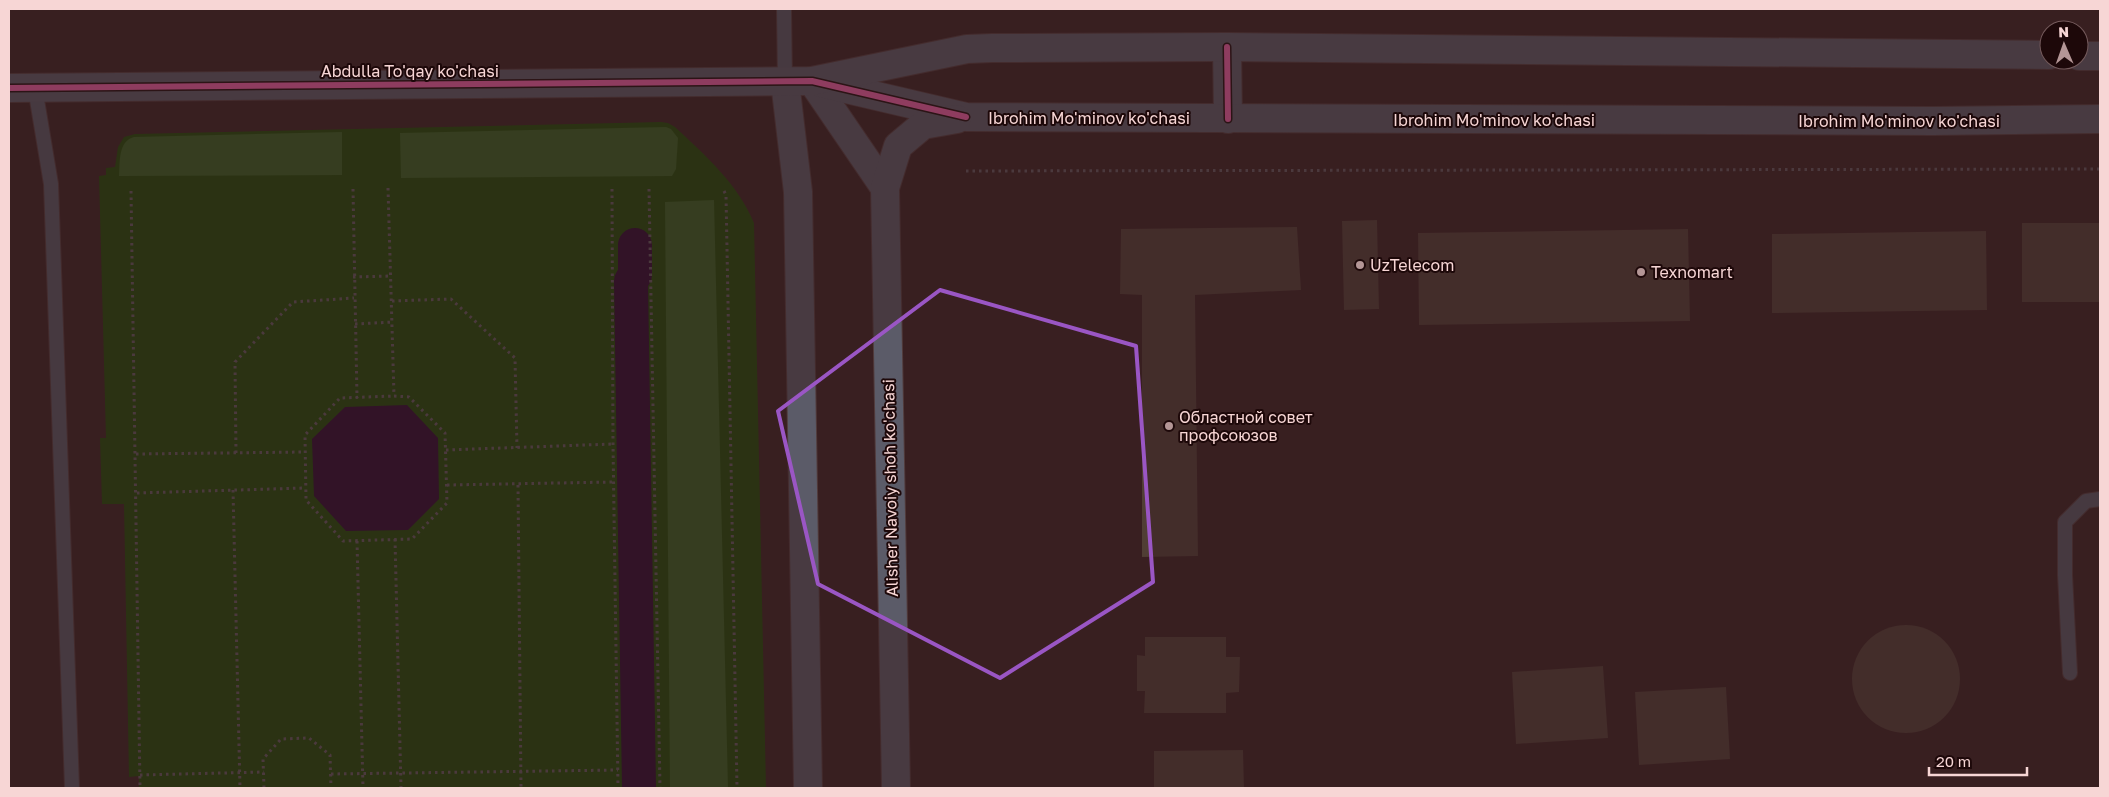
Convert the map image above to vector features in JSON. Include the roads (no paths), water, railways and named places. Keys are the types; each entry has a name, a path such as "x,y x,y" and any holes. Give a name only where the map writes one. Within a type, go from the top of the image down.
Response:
{"main road":[{"path":"1227,47 1228,119"},
{"path":"799,81 967,49 1227,47 2039,55"},
{"path":"799,81 885,188"},
{"path":"799,81 798,192 808,788"},
{"name":"Abdulla To'qay ko'chasi","path":"9,88 799,81"},
{"name":"Ibrohim Mo'minov ko'chasi","path":"799,81 966,117 1933,122 2100,119"},
{"name":"Alisher Navoiy shoh ko'chasi","path":"896,788 885,188 898,146 923,125 966,117"}],"lane":[{"path":"784,9 799,81"},
{"path":"35,88 51,184 72,788"},
{"path":"2070,673 2065,575 2065,522 2086,501 2100,498"}],"waterway":[{"path":"635,245 635,275 631,281 639,788"}],"place":[{"name":"UzTelecom","path":"1360,265"},
{"name":"Texnomart","path":"1641,272"},
{"name":"Областной совет профсоюзов","path":"1169,426"}]}
